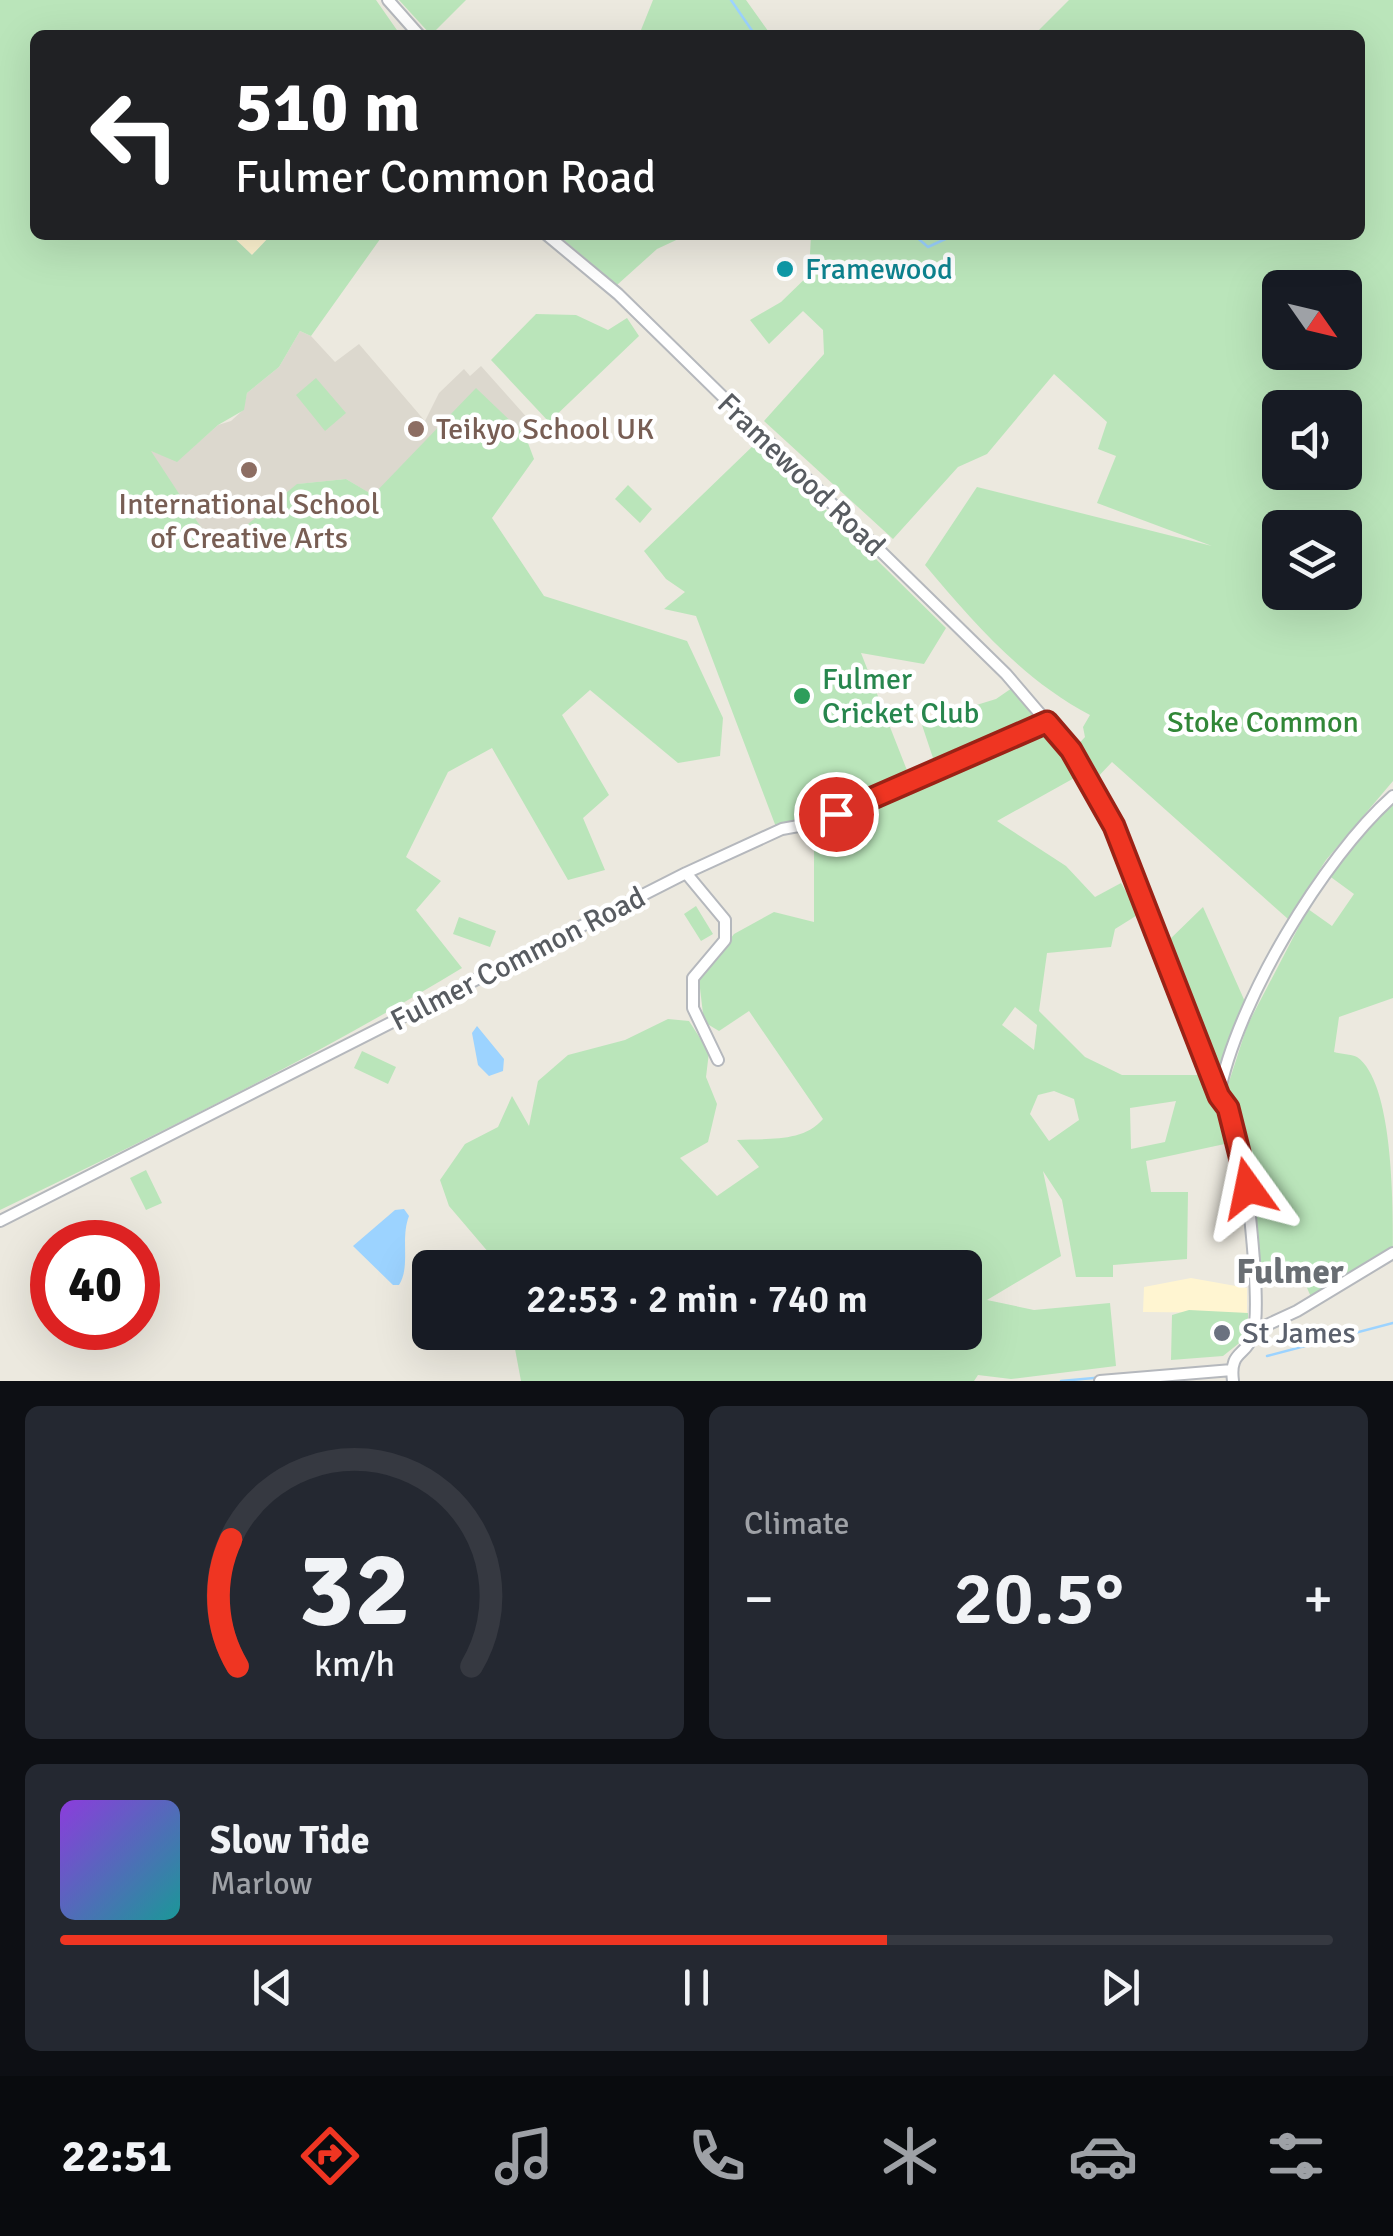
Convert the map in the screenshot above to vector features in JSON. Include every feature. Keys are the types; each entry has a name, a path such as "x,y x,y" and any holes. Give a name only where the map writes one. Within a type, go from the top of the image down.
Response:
{"street":[{"path":"388,0 415,30"},
{"name":"Framewood Road","path":"553,240 618,294 1006,674 1071,750 1114,826 1237,1136 1248,1188 1254,1331"},
{"name":"Fulmer Common Road","path":"0,1221 686,873 782,828 814,823 1047,722"},
{"path":"1219,1096 1254,998 1315,884 1393,796"},
{"path":"686,873 708,894 725,920 725,940 693,978 692,1008 718,1060"},
{"path":"1100,1381 1232,1375 1236,1354 1254,1331 1297,1312 1393,1254"}],"shaded area":[{"path":"236,240 266,240 252,255"},
{"name":"Teikyo School UK","path":"300,331 311,336 335,362 359,344 425,421 439,393 464,369 470,376 481,366 530,421 419,523 346,479 298,484 217,551 149,450 177,461 218,425 231,421 243,410 247,393 279,367"},
{"path":"1191,1278 1247,1288 1247,1313 1143,1312 1144,1287"}],"green space":[{"path":"0,0 376,0 397,30 30,30 30,240 236,240 252,255 266,240 379,240 311,336 300,331 279,367 247,393 244,410 218,425 177,462 151,451 216,550 297,484 346,479 373,495 476,388 525,435 534,459 492,518 544,596 687,641 723,718 720,756 678,763 590,690 562,715 609,795 583,818 605,870 568,880 492,748 448,772 406,857 441,881 416,910 462,968 292,1064 0,1210"},
{"path":"399,0 466,0 436,30 426,30"},
{"path":"653,0 746,0 767,30 641,30"},
{"name":"Stoke Common","path":"1069,0 1393,0 1393,781 1326,860 1288,919 1112,762 1094,781 1073,750 1085,737 1083,727 1090,715 1021,667 925,565 977,487 1212,546 1097,503 1116,456 1098,449 1107,422 1054,374 987,454 958,467 893,539 764,421 824,354 823,330 803,311 769,344 750,320 781,302 816,268 810,254 811,240 1365,240 1365,30 1039,30"},
{"path":"564,240 676,240 657,249 617,285"},
{"path":"536,314 576,315 608,330 627,318 639,336 549,422 491,360"},
{"path":"316,378 346,413 325,431 296,395"},
{"path":"757,442 946,628 924,664 861,653 910,778 835,810 776,827 696,616 664,609 685,592 666,579 644,551"},
{"path":"628,485 652,509 640,523 615,499"},
{"path":"1012,688 1036,718 1032,726 936,767 921,722 996,699"},
{"path":"1046,727 1076,777 997,821 1066,866 1095,897 1121,883 1139,914 1115,929 1111,947 1047,953 1039,1011 1085,1057 1122,1075 1204,1075 1234,1142 1146,1161 1151,1192 1188,1192 1187,1259 1113,1265 1113,1277 1076,1277 1062,1200 1043,1171 1061,1256 987,1300 1034,1310 1110,1303 1116,1366 1011,1379 978,1375 974,1381 521,1381 515,1350 982,1350 982,1250 487,1250 449,1206 440,1180 465,1144 498,1127 512,1096 529,1126 538,1081 568,1055 625,1040 668,1019 689,1021 709,1052 706,1077 717,1104 708,1142 680,1158 717,1196 759,1167 737,1140 795,1136 815,1127 823,1119 749,1011 719,1031 704,1022 699,980 734,934 774,912 814,922 814,838","holes":["1015,1007 1037,1025 1034,1050 1002,1025","1054,1091 1074,1099 1079,1120 1049,1141 1030,1114 1038,1095","1176,1101 1165,1142 1131,1149 1130,1108"]},
{"path":"1393,802 1393,998 1339,1017 1334,1052 1357,1057 1369,1070 1378,1091 1388,1144 1393,1250 1311,1297 1304,1281 1256,1284 1256,1186 1228,1085 1247,1026 1308,909 1332,926 1354,894 1328,875"},
{"path":"696,906 713,934 701,941 684,914"},
{"path":"1203,907 1246,1004 1219,1075 1185,1007 1166,943"},
{"path":"459,917 496,931 490,947 453,934"},
{"path":"362,1051 396,1067 388,1084 354,1068"},
{"path":"146,1170 162,1203 146,1210 130,1178"},
{"path":"1189,1310 1248,1313 1248,1336 1223,1356 1171,1360 1172,1315"}],"water":[{"path":"477,1026 504,1059 503,1071 489,1076 478,1065 472,1033"},
{"path":"404,1209 409,1216 403,1278 399,1285 393,1285 353,1246 395,1210"}],"waterway":[{"path":"731,0 752,30"},
{"path":"920,240 928,247 943,240"},
{"path":"1267,1356 1393,1323"},
{"path":"1061,1381 1214,1367"}],"place":[{"name":"Framewood","path":"785,269"},
{"name":"Teikyo School UK","path":"416,429"},
{"name":"International School of Creative Arts","path":"249,470"},
{"name":"Fulmer Cricket Club","path":"802,696"},
{"name":"St James","path":"1222,1333"}],"district":[{"name":"Fulmer","path":"1290,1271"}],"route":[{"path":"836,814 1047,722 1071,750 1114,826 1219,1096 1228,1108 1248,1188"}]}
